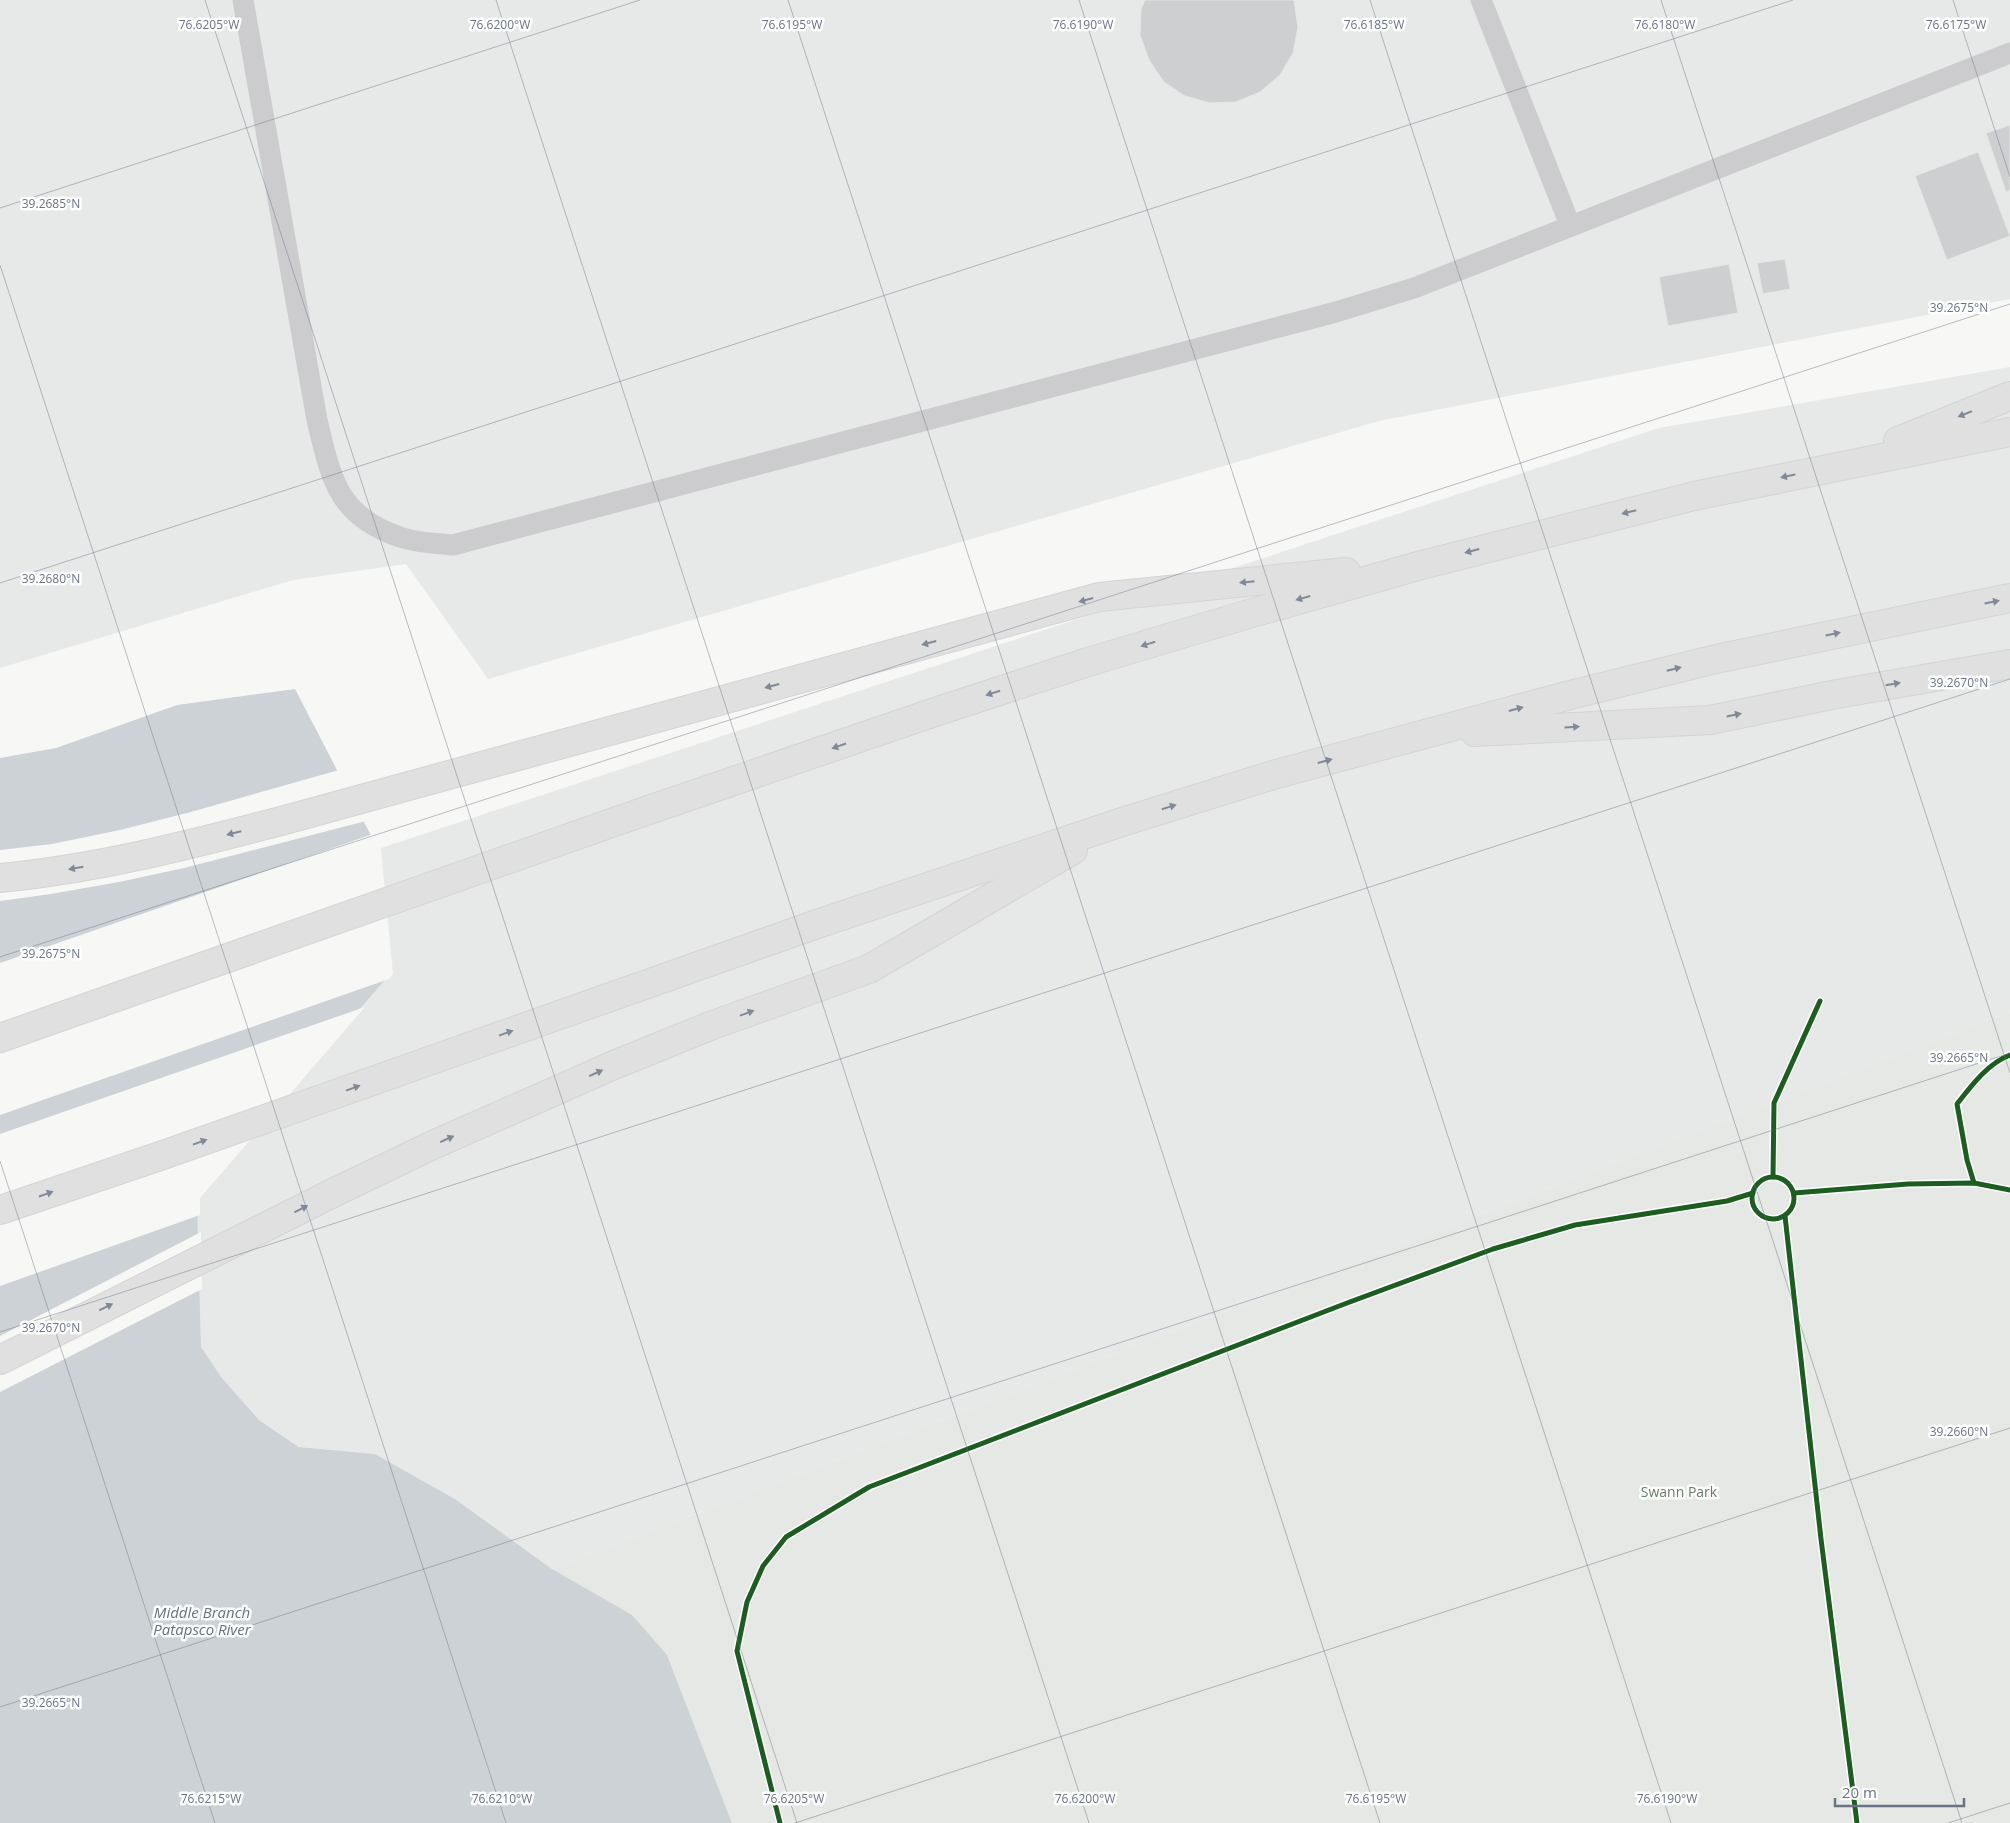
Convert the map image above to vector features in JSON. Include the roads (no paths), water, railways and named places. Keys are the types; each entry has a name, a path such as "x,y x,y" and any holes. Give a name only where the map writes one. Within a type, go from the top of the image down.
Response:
{"highway":[{"path":"1836,466 2010,396"},
{"path":"0,1038 637,814 938,711 1124,651 1418,566 1694,496 2010,432"},
{"path":"0,878 41,874 88,866 208,840 1098,596 1418,566"},
{"path":"0,1210 164,1155 774,939 1122,822 1272,775 1419,735 1716,659 2010,598"},
{"path":"1419,735 1710,720 1837,694 2010,664"},
{"path":"0,1360 435,1144 614,1065 710,1026 869,969 1122,822"}],"lane":[{"path":"243,0 317,420 328,468 344,502 366,522 401,538 453,545 1326,314 1414,288 2010,53"},
{"path":"1481,0 1570,225"}],"water":[{"name":"Middle Branch Patapsco River","path":"295,689 378,849 390,974 197,1197 201,1347 222,1378 259,1420 299,1447 375,1454 455,1499 552,1569 632,1615 667,1655 732,1823 0,1823 0,758 56,748 177,705"}],"park label":[{"name":"Swann Park","path":"1679,1492"}]}
